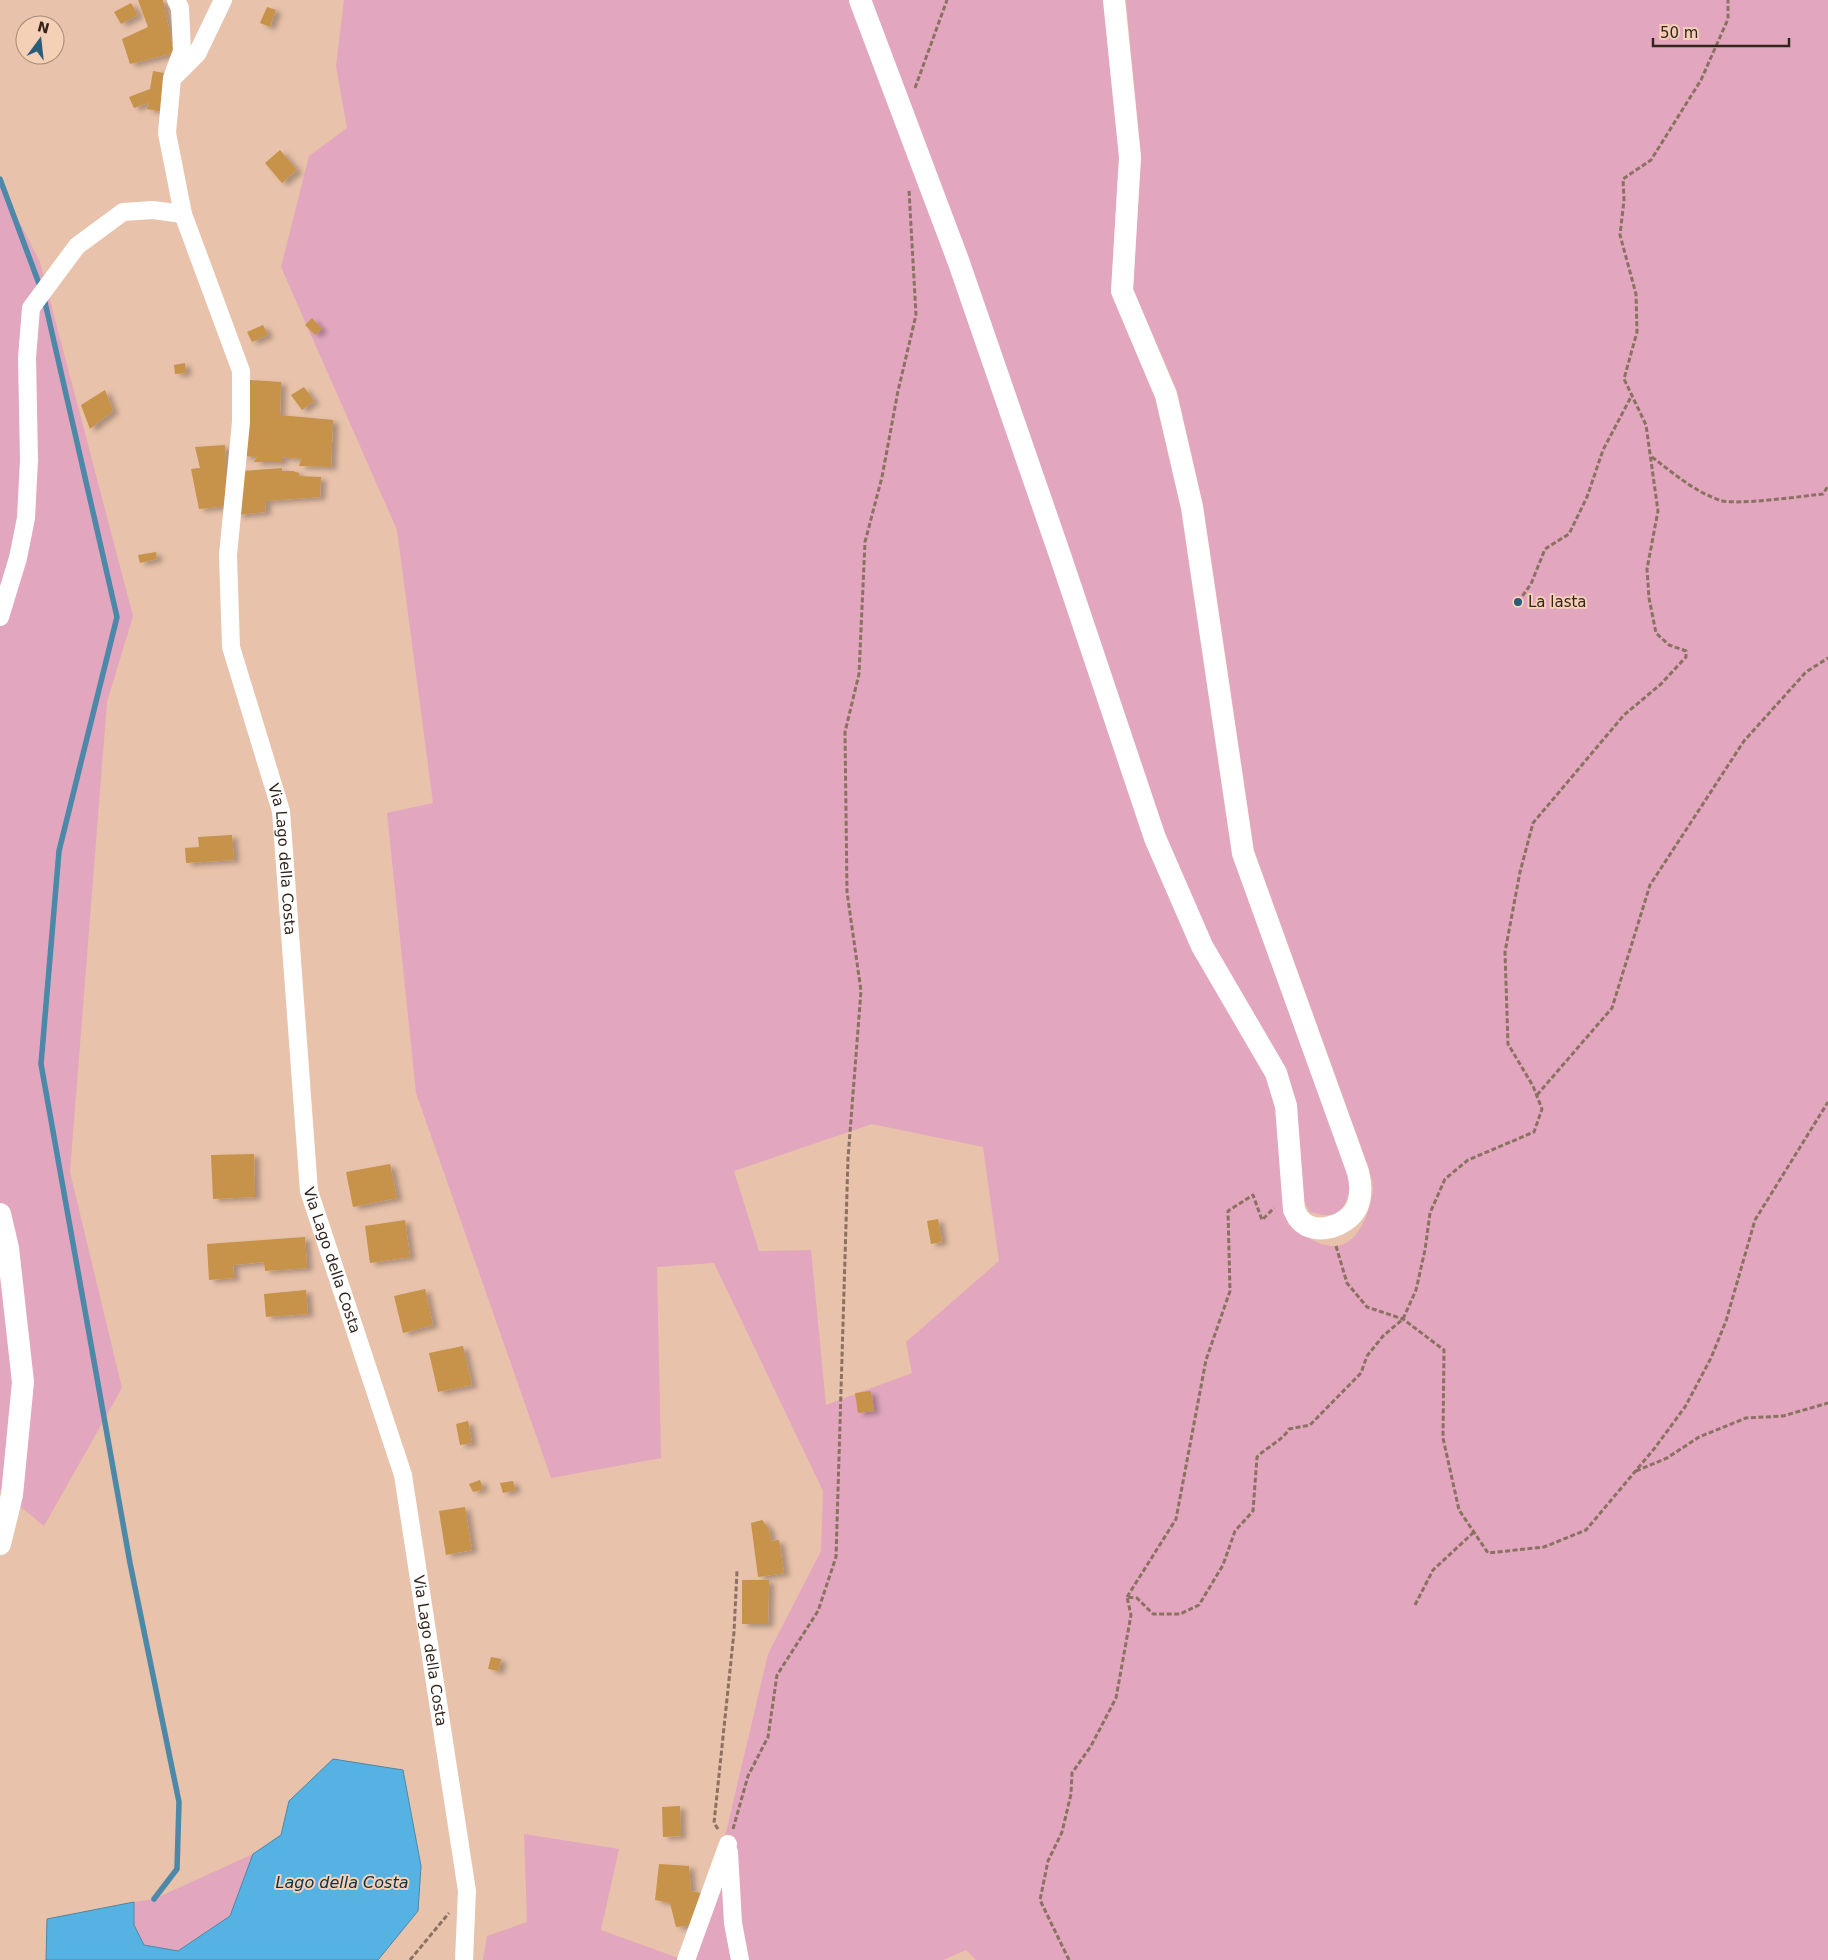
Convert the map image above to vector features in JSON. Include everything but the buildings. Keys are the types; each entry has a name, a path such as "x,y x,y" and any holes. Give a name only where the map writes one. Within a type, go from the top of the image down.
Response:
{"main road":[{"path":"860,0 958,260 1058,548 1154,838 1202,946 1276,1073 1286,1106 1294,1210 1300,1221 1313,1227 1331,1227 1345,1222 1356,1207 1361,1187 1358,1172 1243,853 1192,507 1166,395 1122,291 1130,158 1114,0"},
{"path":"0,1214 8,1248 23,1382 12,1495 0,1544"}],"street":[{"name":"Via Lago della Costa","path":"176,0 180,8 182,51 172,78 167,133 183,214 241,371 241,422 228,555 231,647 281,812 309,1191 403,1475 467,1891 464,1960"},
{"path":"172,78 197,54 223,0"},
{"path":"0,617 18,558 26,518 29,460 27,358 32,308 77,246 123,212 152,210 183,214"},
{"path":"686,1960 728,1844"},
{"path":"728,1844 733,1923 740,1960"}],"path":[{"path":"924,62 947,0"},
{"path":"1127,1597 1137,1598 1153,1614 1180,1614 1199,1605 1223,1565 1235,1531 1253,1511 1257,1457 1269,1445 1284,1438 1289,1429 1310,1425 1361,1373 1367,1356 1383,1336 1403,1319 1416,1290 1425,1250 1430,1213 1445,1179 1468,1160 1534,1132 1542,1109 1537,1096 1508,1044 1506,952 1520,872 1533,824 1624,714 1661,684 1686,657 1686,651 1669,645 1656,633 1649,598 1647,569 1658,511 1646,425 1624,379 1637,332 1636,294 1620,235 1624,200 1622,179 1651,160 1701,80 1728,19 1728,0"},
{"path":"728,1844 748,1776 768,1737 777,1675 818,1611 836,1557 848,1158 861,991 847,892 845,732 858,674 865,542 882,477 898,391 916,316 908,180"},
{"path":"1518,602 1531,584 1545,549 1569,534 1587,497 1603,450 1632,395"},
{"path":"1651,456 1682,481 1721,501 1773,500 1823,494 1828,486"},
{"path":"1537,1096 1612,1008 1650,885 1744,741 1806,672 1828,658"},
{"path":"1331,1227 1347,1283 1367,1307 1403,1319 1444,1350 1443,1438 1460,1510 1474,1532 1488,1553 1544,1547 1586,1530 1635,1472 1684,1407 1711,1358 1726,1321 1755,1220 1828,1102"},
{"path":"1069,1960 1040,1900 1048,1861 1062,1832 1071,1794 1072,1773 1091,1746 1116,1698 1131,1615 1127,1597 1176,1519 1206,1360 1230,1291 1228,1211 1253,1195 1262,1220 1276,1206 1279,1214"},
{"path":"1635,1472 1667,1458 1699,1437 1746,1418 1783,1416 1828,1403"},
{"path":"1416,1605 1433,1570 1474,1532"},
{"path":"728,1844 714,1823 734,1632 737,1571"},
{"path":"410,1960 467,1891"}],"shaded area":[{"path":"344,0 849,0 950,263 1146,841 1268,1076 1277,1108 1295,1228 1317,1242 1332,1246 1350,1241 1362,1226 1370,1206 1373,1183 1254,850 1203,505 1177,391 1133,289 1141,157 1126,0 1828,0 1828,1960 976,1960 966,1950 943,1960 696,1960 768,1654 821,1551 823,1491 714,1263 657,1267 661,1458 551,1478 416,1093 387,813 433,803 397,530 281,267 309,156 347,128 336,66","holes":["872,1124 983,1147 999,1261 906,1342 912,1373 826,1405 811,1250 759,1251 734,1171"]},
{"path":"872,0 1103,0 1119,158 1111,293 1155,398 1181,510 1232,856 1348,1175 1348,1197 1336,1215 1310,1212 1300,1194 1300,1145 1164,835"},
{"path":"0,184 40,262 133,616 107,702 70,1172 122,1388 44,1526 0,1490"},
{"path":"524,1834 619,1849 601,1930 684,1960 483,1960 487,1936 527,1922"},
{"path":"253,1854 230,1916 178,1951 144,1945 134,1925 134,1902 154,1899"}],"water":[{"name":"Lago della Costa","path":"333,1759 403,1770 421,1866 418,1911 378,1960 46,1960 47,1919 134,1902 134,1925 144,1945 178,1951 230,1916 253,1854 281,1835 289,1801"}],"waterway":[{"path":"0,179 41,289"},
{"path":"44,298 117,617 59,851 41,1064 130,1563 179,1802 177,1869 154,1899"}],"place":[{"name":"La lasta","path":"1518,602"}]}
